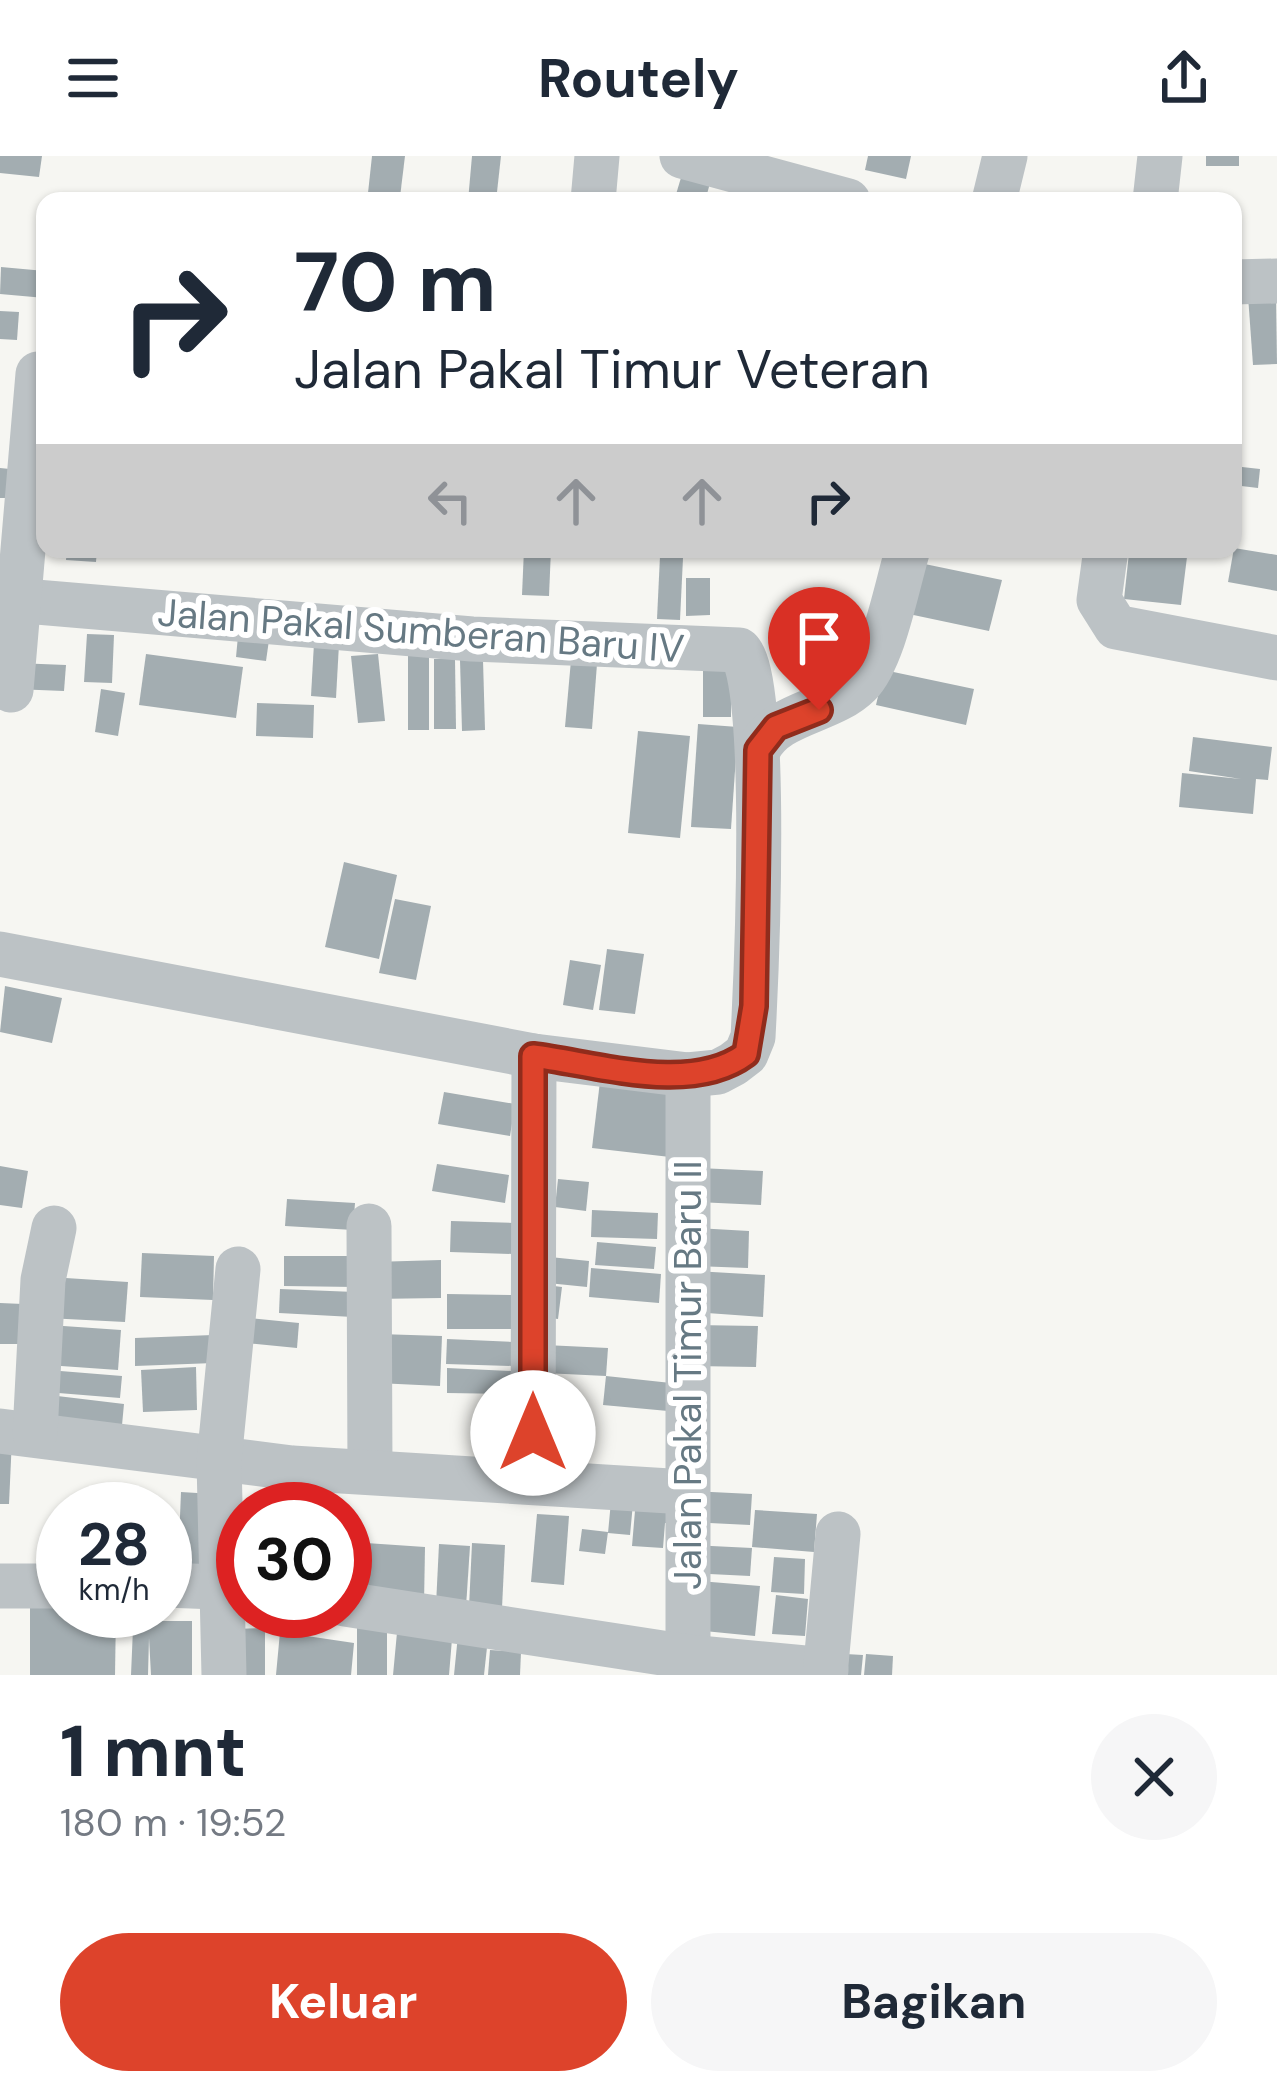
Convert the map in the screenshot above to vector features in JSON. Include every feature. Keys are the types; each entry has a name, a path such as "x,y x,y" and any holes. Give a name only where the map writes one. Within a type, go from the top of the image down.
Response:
{"street":[{"path":"594,192 598,156"},
{"path":"682,156 815,192"},
{"path":"996,192 1005,156"},
{"path":"1156,192 1160,156"},
{"path":"1242,281 1277,280"},
{"path":"11,690 9,599 28,373"},
{"path":"0,954 533,1056 688,1075 718,1072 746,1054 753,1037 758,750 776,727 819,710 862,682 905,558"},
{"path":"1105,558 1099,600 1116,627 1277,658"},
{"name":"Jalan Pakal Sumberan Baru IV","path":"9,599 472,639 739,650 747,663 758,750"},
{"path":"533,1056 533,1480"},
{"name":"Jalan Pakal Timur Baru II","path":"688,1075 688,1666"},
{"path":"369,1226 370,1471"},
{"path":"54,1228 22,1281 18,1432 219,1461 686,1492"},
{"path":"222,1482 219,1461 238,1269"},
{"path":"372,1609 688,1666 825,1672 838,1534"},
{"path":"0,1586 36,1586"},
{"path":"224,1675 228,1638"}],"building":[{"path":"0,156 42,156 39,177 0,173"},
{"path":"372,156 405,156 401,192 368,192"},
{"path":"472,156 501,156 497,192 469,192"},
{"path":"868,156 911,156 906,179 865,170"},
{"path":"1206,156 1239,156 1239,166 1206,166"},
{"path":"686,161 714,169 708,192 677,192"},
{"path":"1,267 36,270 36,297 0,294"},
{"path":"1276,294 1277,364 1253,365 1248,296"},
{"path":"0,311 19,312 17,340 0,339"},
{"path":"1242,467 1260,469 1258,488 1242,486"},
{"path":"0,468 10,469 9,498 0,498"},
{"path":"1242,549 1277,555 1277,591 1228,582 1232,558 1242,558"},
{"path":"66,558 96,558 96,562"},
{"path":"524,558 551,558 549,596 522,595"},
{"path":"660,558 683,558 680,620 657,619"},
{"path":"1128,558 1187,558 1181,605 1124,599"},
{"path":"915,562 1002,580 989,631 904,613"},
{"path":"686,578 710,578 710,615 686,616"},
{"path":"87,634 114,635 112,683 84,682"},
{"path":"238,636 269,640 266,661 236,657"},
{"path":"314,643 339,644 336,698 311,696"},
{"path":"572,649 598,651 592,729 565,727"},
{"path":"408,653 429,653 429,730 408,730"},
{"path":"146,654 243,667 236,718 139,705"},
{"path":"378,654 385,721 358,723 351,656"},
{"path":"703,657 731,657 731,717 703,717"},
{"path":"434,659 455,659 456,729 434,729"},
{"path":"460,660 483,660 485,730 462,731"},
{"path":"16,663 66,665 64,691 14,689"},
{"path":"884,670 974,689 966,725 876,705"},
{"path":"101,689 125,693 118,736 95,732"},
{"path":"257,703 314,705 313,738 256,736"},
{"path":"698,724 738,727 731,829 691,827"},
{"path":"638,731 690,736 680,838 628,833"},
{"path":"1193,737 1272,747 1268,780 1256,779 1253,814 1179,807 1182,773 1241,779 1189,771"},
{"path":"344,862 397,875 379,959 325,947"},
{"path":"395,899 431,906 416,980 379,973"},
{"path":"607,949 644,954 635,1014 599,1010"},
{"path":"570,960 601,965 593,1010 563,1005"},
{"path":"5,986 62,998 52,1043 0,1032"},
{"path":"601,1073 679,1082 670,1157 592,1148"},
{"path":"444,1092 515,1104 510,1136 438,1124"},
{"path":"437,1164 509,1175 505,1203 432,1191"},
{"path":"0,1166 28,1171 22,1208 0,1205"},
{"path":"699,1168 763,1171 761,1205 697,1202"},
{"path":"558,1179 589,1182 586,1211 555,1207"},
{"path":"287,1199 355,1203 353,1230 285,1226"},
{"path":"592,1210 658,1213 657,1239 591,1237"},
{"path":"451,1221 514,1223 513,1254 450,1252"},
{"path":"696,1228 749,1231 748,1268 695,1266"},
{"path":"597,1242 656,1247 654,1269 595,1265"},
{"path":"142,1253 214,1256 213,1300 140,1297"},
{"path":"284,1256 355,1256 355,1287 284,1286"},
{"path":"540,1256 589,1261 587,1287 538,1282"},
{"path":"441,1260 441,1298 373,1299 373,1262"},
{"path":"591,1268 661,1274 659,1303 589,1297"},
{"path":"695,1271 765,1275 763,1317 693,1312"},
{"path":"50,1277 128,1282 125,1322 47,1318"},
{"path":"538,1284 562,1287 558,1319 534,1316"},
{"path":"280,1289 355,1292 353,1317 279,1313"},
{"path":"447,1294 512,1295 511,1329 447,1329"},
{"path":"0,1303 23,1304 23,1344 0,1344"},
{"path":"248,1318 299,1323 297,1348 246,1343"},
{"path":"49,1325 121,1330 118,1370 47,1365"},
{"path":"695,1325 758,1326 756,1367 694,1366"},
{"path":"379,1334 442,1336 440,1386 377,1383"},
{"path":"213,1335 214,1363 135,1366 135,1338"},
{"path":"447,1339 513,1342 513,1366 446,1364"},
{"path":"545,1345 608,1348 606,1376 544,1373"},
{"path":"196,1367 197,1410 143,1412 141,1370"},
{"path":"447,1368 511,1371 510,1394 447,1393"},
{"path":"48,1370 122,1376 120,1398 46,1392"},
{"path":"606,1376 671,1383 668,1411 603,1405"},
{"path":"49,1395 124,1404 122,1425 47,1416"},
{"path":"0,1438 12,1438 9,1504 0,1504"},
{"path":"612,1491 634,1493 630,1535 608,1533"},
{"path":"691,1491 752,1494 750,1525 689,1522"},
{"path":"192,1493 213,1494 209,1567 192,1566"},
{"path":"636,1499 682,1503 679,1524 665,1523 663,1548 632,1546"},
{"path":"755,1510 817,1514 814,1552 752,1547"},
{"path":"537,1514 569,1516 564,1585 531,1582"},
{"path":"582,1529 608,1532 605,1554 579,1551"},
{"path":"372,1543 425,1547 424,1604 372,1604"},
{"path":"472,1543 505,1545 502,1608 469,1607"},
{"path":"439,1544 470,1546 466,1607 436,1605"},
{"path":"691,1545 752,1548 750,1576 689,1573"},
{"path":"774,1557 805,1559 804,1594 771,1592"},
{"path":"699,1581 760,1586 755,1636 694,1630"},
{"path":"776,1595 808,1599 805,1636 772,1634"},
{"path":"30,1605 36,1605 36,1638 116,1638 115,1675 30,1675"},
{"path":"398,1622 453,1627 449,1675 393,1675"},
{"path":"372,1628 387,1629 387,1675 357,1675 357,1638 372,1638"},
{"path":"458,1635 488,1638 484,1675 454,1675"},
{"path":"133,1638 149,1638 148,1675 131,1675"},
{"path":"149,1638 192,1638 192,1675 151,1675"},
{"path":"233,1638 265,1638 265,1675 233,1675"},
{"path":"279,1638 354,1643 351,1675 276,1675"},
{"path":"490,1650 521,1652 520,1675 488,1675"},
{"path":"828,1653 863,1655 861,1675 826,1675"},
{"path":"866,1654 893,1656 892,1675 864,1675"}],"route":[{"path":"533,1433 533,1056 688,1075 718,1072 746,1054 753,1037 758,750 776,727 819,710"}]}
